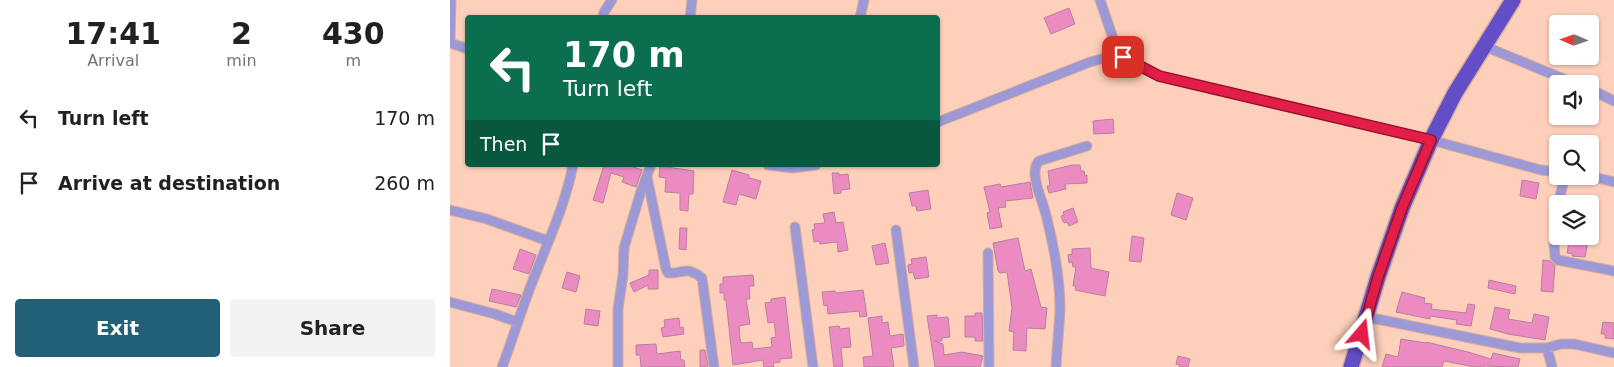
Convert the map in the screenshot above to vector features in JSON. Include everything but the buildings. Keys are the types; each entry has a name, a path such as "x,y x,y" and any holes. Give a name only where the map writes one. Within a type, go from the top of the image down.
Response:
{"highway":[{"path":"1352,367 1378,277 1402,208 1431,140 1455,93 1513,0"}],"street":[{"path":"451,0 450,42 465,48"},
{"path":"604,15 612,0"},
{"path":"690,15 692,0"},
{"path":"861,15 864,0"},
{"path":"1100,0 1113,38 1123,57"},
{"path":"1484,46 1554,75"},
{"path":"940,121 1090,62 1105,58 1123,57 1159,76 1431,140 1549,171"},
{"path":"1599,94 1614,100"},
{"path":"1056,367 1060,309 1059,287 1051,236 1035,179 1035,167 1039,161 1087,146"},
{"path":"502,367 570,179 573,167"},
{"path":"618,367 618,309 623,275 624,248 650,167"},
{"path":"785,167 801,167"},
{"path":"648,177 668,273 671,274 684,270 690,271 702,278 714,367"},
{"path":"1599,178 1614,182"},
{"path":"450,210 487,219 548,241"},
{"path":"795,227 814,367"},
{"path":"896,230 914,367"},
{"path":"1554,245 1555,257 1558,260 1614,271"},
{"path":"988,253 989,367"},
{"path":"450,302 517,322"},
{"path":"1367,317 1520,348 1547,348 1560,344 1574,344 1614,353"},
{"path":"1547,348 1552,367"}],"route":[{"path":"1123,57 1159,76 1431,140 1402,208 1378,277 1362,334"}]}
